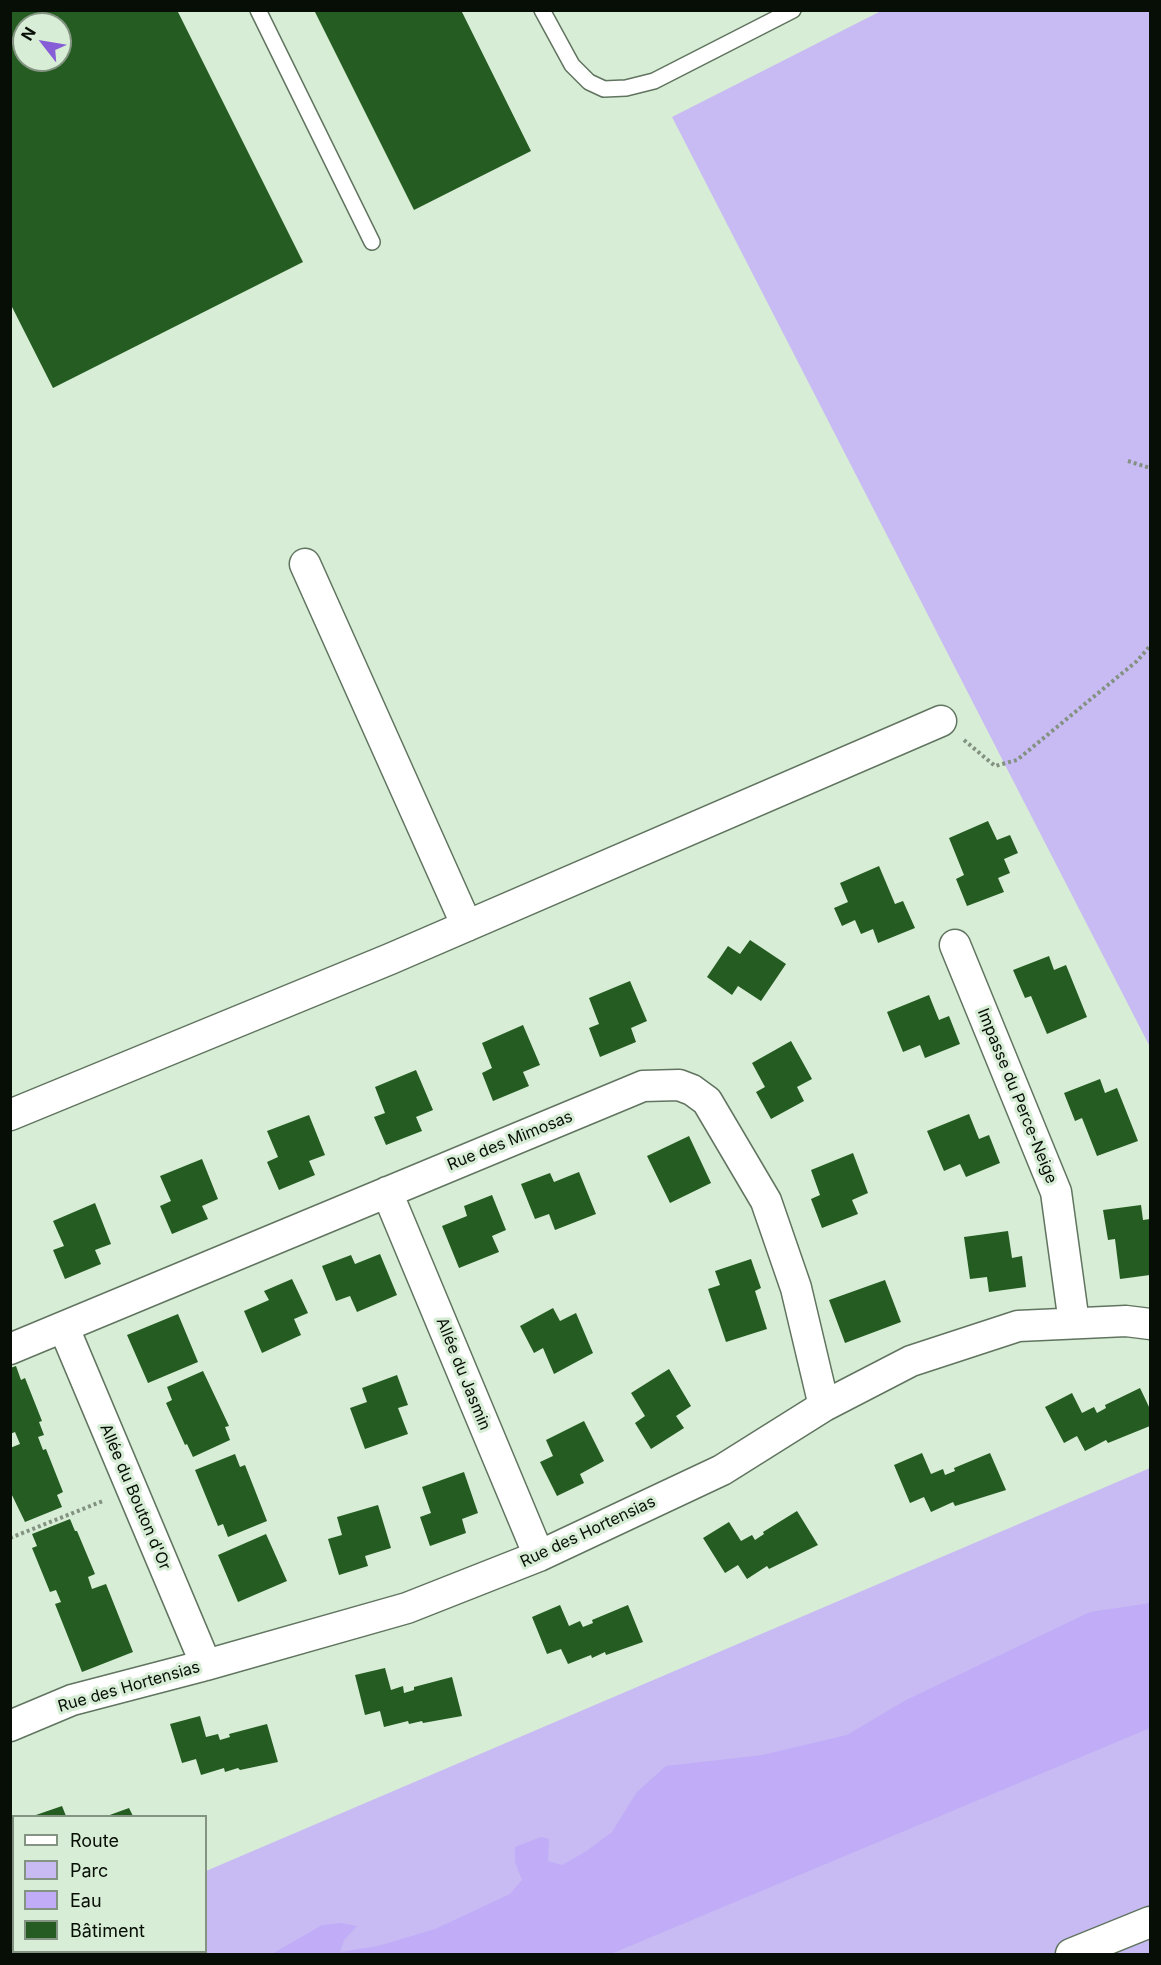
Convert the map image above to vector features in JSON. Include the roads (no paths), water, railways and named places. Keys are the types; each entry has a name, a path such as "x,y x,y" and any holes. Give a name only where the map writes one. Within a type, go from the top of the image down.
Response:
{"street":[{"path":"305,564 467,926"},
{"path":"10,1115 467,926 941,721"},
{"name":"Impasse du Perce-Neige","path":"955,945 1056,1192 1074,1323"},
{"name":"Rue des Mimosas","path":"10,1349 643,1086 679,1085 692,1090 707,1101 766,1201 796,1288 824,1406"},
{"name":"Allée du Jasmin","path":"387,1192 539,1556"},
{"name":"Rue des Hortensias","path":"10,1726 72,1700 407,1608 539,1556 722,1470 824,1406 911,1361 1018,1326 1126,1321 1150,1324"},
{"name":"Allée du Bouton d'Or","path":"64,1328 206,1665"},
{"path":"1071,1954 1150,1922"}],"lane":[{"path":"258,10 372,242"},
{"path":"544,16 572,65 589,82 604,89 626,88 654,81 793,10"}],"water":[{"path":"1150,1603 1150,1728 611,1954 272,1954 322,1925 341,1923 357,1926 344,1940 340,1952 378,1946 435,1929 510,1894 522,1880 515,1862 515,1847 541,1837 549,1839 548,1861 562,1865 585,1852 612,1832 637,1792 666,1766 762,1755 847,1735 906,1700 1090,1612"}]}
